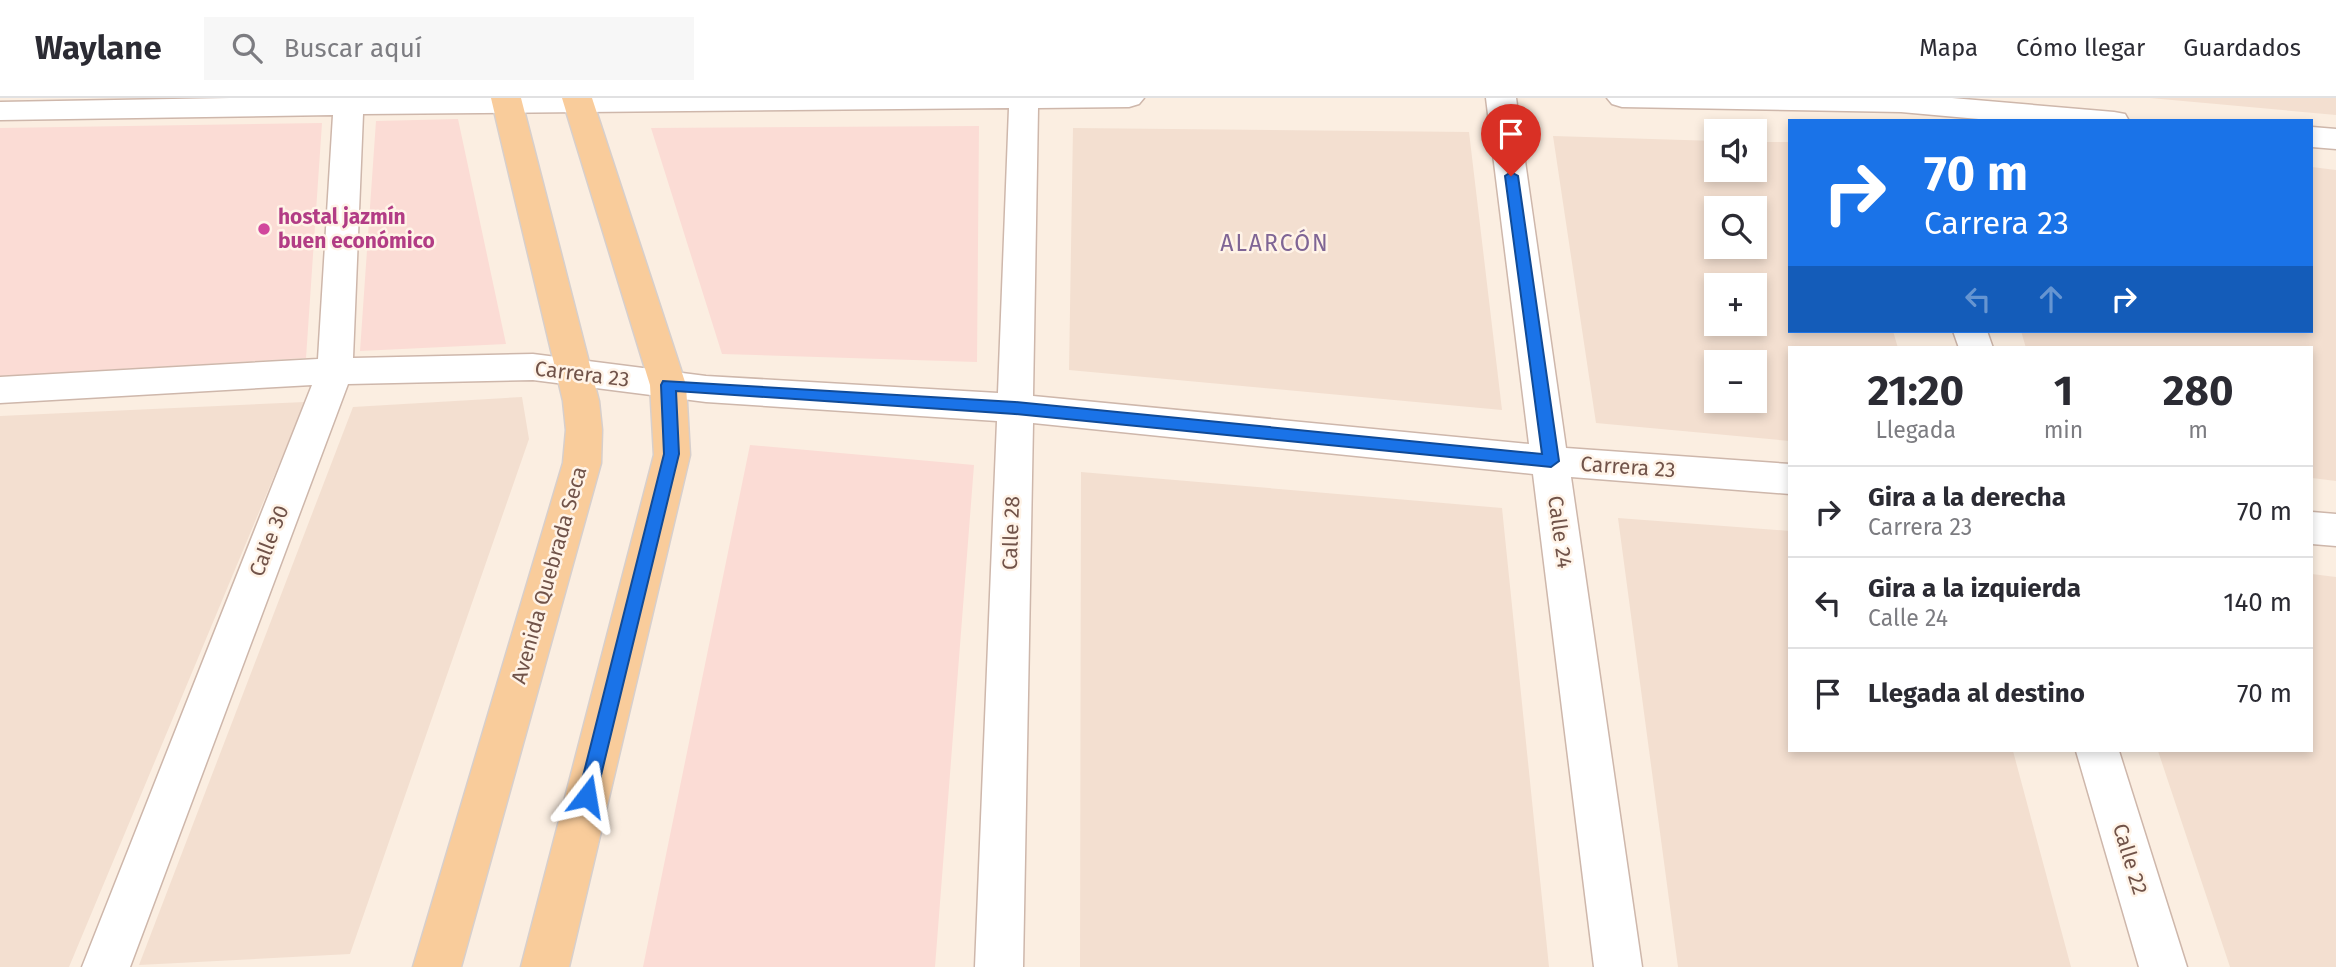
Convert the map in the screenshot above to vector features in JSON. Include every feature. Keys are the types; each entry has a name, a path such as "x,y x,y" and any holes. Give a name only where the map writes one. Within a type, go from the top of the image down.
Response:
{"main road":[{"name":"Avenida Quebrada Seca","path":"437,967 582,463 584,430 581,401 507,100"},
{"path":"545,967 672,454 668,385 578,100"}],"street":[{"name":"Calle 28","path":"999,967 1024,98"},
{"path":"21,107 507,100 1129,98"},
{"name":"Calle 24","path":"1501,98 1618,967"},
{"path":"1622,98 1902,107 2084,119"},
{"name":"Calle 30","path":"106,967 335,371 348,102"},
{"path":"2313,137 2336,139"},
{"name":"Carrera 23","path":"0,390 335,371 533,367 668,385 1015,408 1551,461 1788,479"},
{"path":"2313,528 2336,530"},
{"name":"Calle 22","path":"2098,752 2163,967"}],"shaded area":[{"path":"2150,98 2336,98 2336,115"},
{"path":"458,119 506,344 360,351 376,121"},
{"path":"322,123 306,358 0,376 0,128"},
{"path":"979,126 977,362 722,354 651,128"},
{"path":"1073,128 1469,132 1502,410 1069,370"},
{"path":"1553,136 1704,141 1704,182 1767,182 1767,142 1788,142 1788,333 1894,333 1897,346 1788,346 1788,441 1596,423"},
{"path":"2313,167 2336,170 2336,481 2313,478 2313,346 2025,346 2022,333 2313,333"},
{"path":"522,397 529,439 350,954 139,965 353,407"},
{"path":"305,402 69,967 0,967 0,416"},
{"path":"750,445 974,465 935,967 643,967"},
{"path":"1081,472 1502,508 1549,967 1080,967"},
{"path":"1618,518 1788,531 1788,752 2013,752 2071,967 1678,967"},
{"path":"2313,574 2336,577 2336,967 2230,967 2158,752 2313,752"}],"place":[{"name":"hostal jazmín buen económico","path":"264,229"}],"district":[{"name":"ALARCÓN","path":"1275,243"}],"route":[{"path":"587,796 672,454 668,385 1015,408 1551,461 1511,176"}]}
